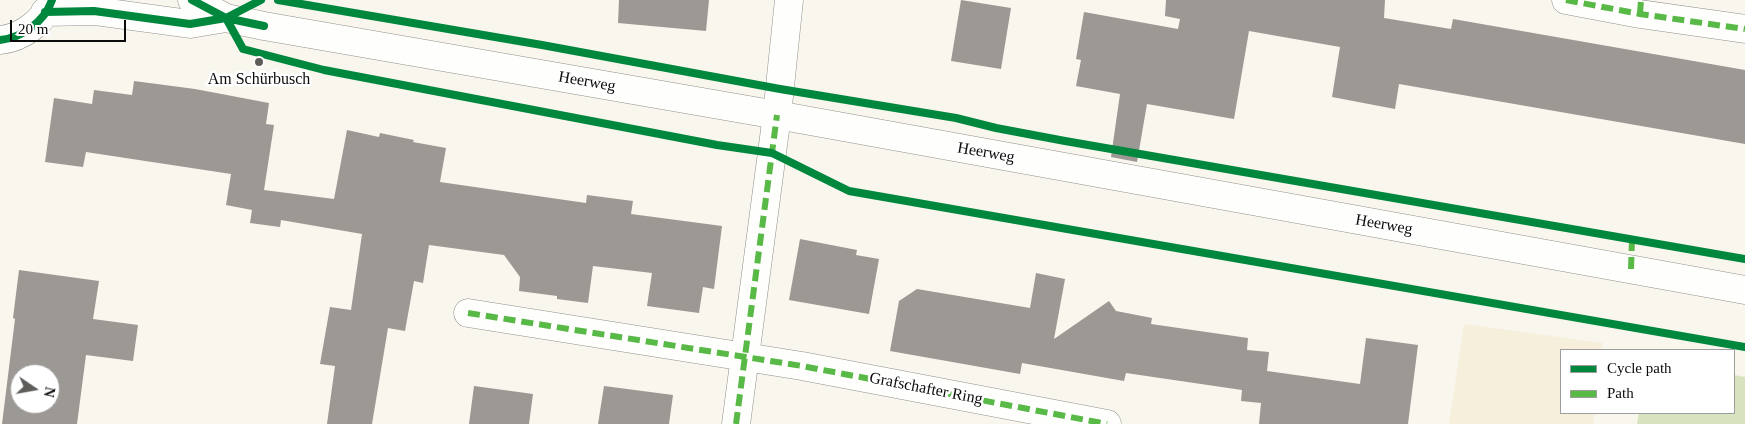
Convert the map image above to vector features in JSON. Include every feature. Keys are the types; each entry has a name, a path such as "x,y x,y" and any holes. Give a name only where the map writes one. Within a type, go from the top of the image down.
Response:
{"street":[{"name":"Heerweg","path":"192,0 226,18 777,115 1745,290"},
{"path":"736,424 777,115 789,0"},
{"path":"1566,0 1640,14 1745,29"},
{"name":"Heerweg","path":"49,6 190,24 226,18"},
{"path":"0,40 6,40 24,33 39,21 49,6"},
{"name":"Grafschafter Ring","path":"468,313 802,366 1107,424"}],"shaded area":[{"path":"1464,324 1603,343 1602,349 1560,349 1560,414 1595,414 1593,424 1449,424"}],"green space":[{"path":"1735,375 1745,377 1745,424 1637,424 1639,414 1735,414"}],"building":[{"path":"619,0 709,0 706,31 618,23"},
{"path":"961,0 1011,8 1001,69 951,61"},
{"path":"1166,0 1385,0 1384,18 1451,29 1453,19 1745,70 1745,144 1399,84 1395,109 1332,97 1340,47 1249,31 1234,119 1147,104 1137,162 1111,157 1120,94 1076,86 1081,60 1076,59 1084,12 1178,29 1180,19 1165,16"},
{"path":"134,81 195,89 269,103 266,124 274,125 264,190 334,199 347,130 379,137 380,133 446,148 440,182 586,203 587,195 633,201 631,214 722,226 714,289 703,287 699,313 647,306 652,273 593,266 588,303 557,299 557,296 519,291 520,277 504,255 429,245 423,283 414,281 405,331 388,328 372,424 327,424 335,366 320,364 330,307 351,310 362,234 281,220 280,227 250,223 252,210 226,205 231,174 86,152 83,167 45,162 54,98 92,104 94,90 132,95"},
{"path":"800,239 857,250 856,255 879,259 869,314 789,300"},
{"path":"19,270 99,281 93,319 138,325 133,361 86,355 77,424 2,424 15,319 13,318"},
{"path":"1036,273 1065,279 1054,339 1109,301 1116,311 1152,318 1151,324 1248,338 1247,350 1269,352 1267,371 1360,384 1366,338 1418,345 1408,424 1259,424 1261,403 1241,401 1242,390 1126,373 1124,381 1022,363 1020,374 890,351 899,301 917,289 1030,308"},
{"path":"474,386 533,394 529,424 469,424"},
{"path":"604,386 673,395 669,424 598,424"}],"marked path":[{"path":"1566,0 1640,14 1745,29"},
{"path":"1640,14 1641,0"},
{"path":"736,424 777,115"},
{"path":"1631,269 1632,240"},
{"path":"468,313 802,366 1107,424"}],"cycle path":[{"path":"0,40 16,36 32,27 44,15 52,0"},
{"path":"192,0 226,18 264,26"},
{"path":"45,12 94,11 190,24 226,18 261,0"},
{"path":"278,0 542,45 780,89 956,118 996,128 1065,141 1745,259"},
{"path":"226,18 243,49 324,70 717,145 772,153 849,191 1745,347"}],"place":[{"name":"Am Schürbusch","path":"259,62"}]}
